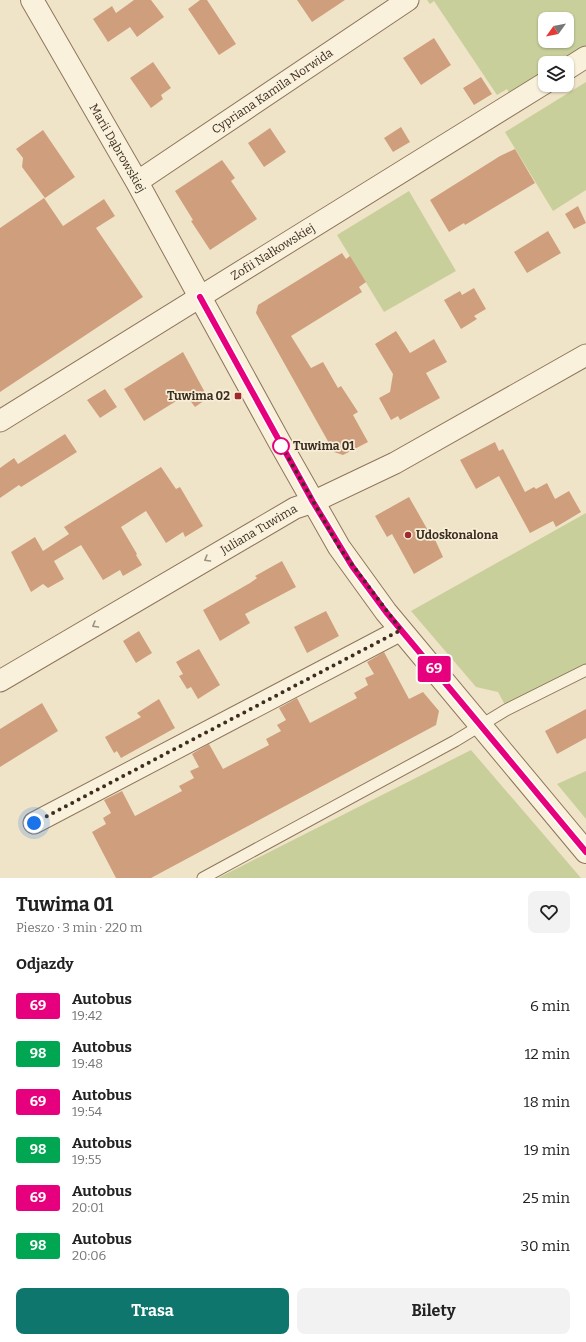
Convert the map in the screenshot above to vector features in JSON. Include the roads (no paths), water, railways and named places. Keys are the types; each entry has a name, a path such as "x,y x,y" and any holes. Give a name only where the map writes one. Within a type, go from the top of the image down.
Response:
{"street":[{"name":"Marii Dąbrowskiej","path":"32,0 137,182 343,554 401,630 586,852"},
{"name":"Cypriana Kamila Norwida","path":"137,182 408,0"},
{"path":"574,65 586,57"},
{"name":"Zofii Nałkowskiej","path":"0,421 538,86"},
{"name":"Juliana Tuwima","path":"0,681 295,508 313,502 395,463 586,355"},
{"path":"34,823 401,630"}],"lane":[{"path":"204,878 481,726 506,710 586,670"}],"place":[{"name":"Tuwima 02","path":"238,396"},
{"name":"Tuwima 01","path":"281,446"},
{"name":"Udoskonalona","path":"408,535"}]}
